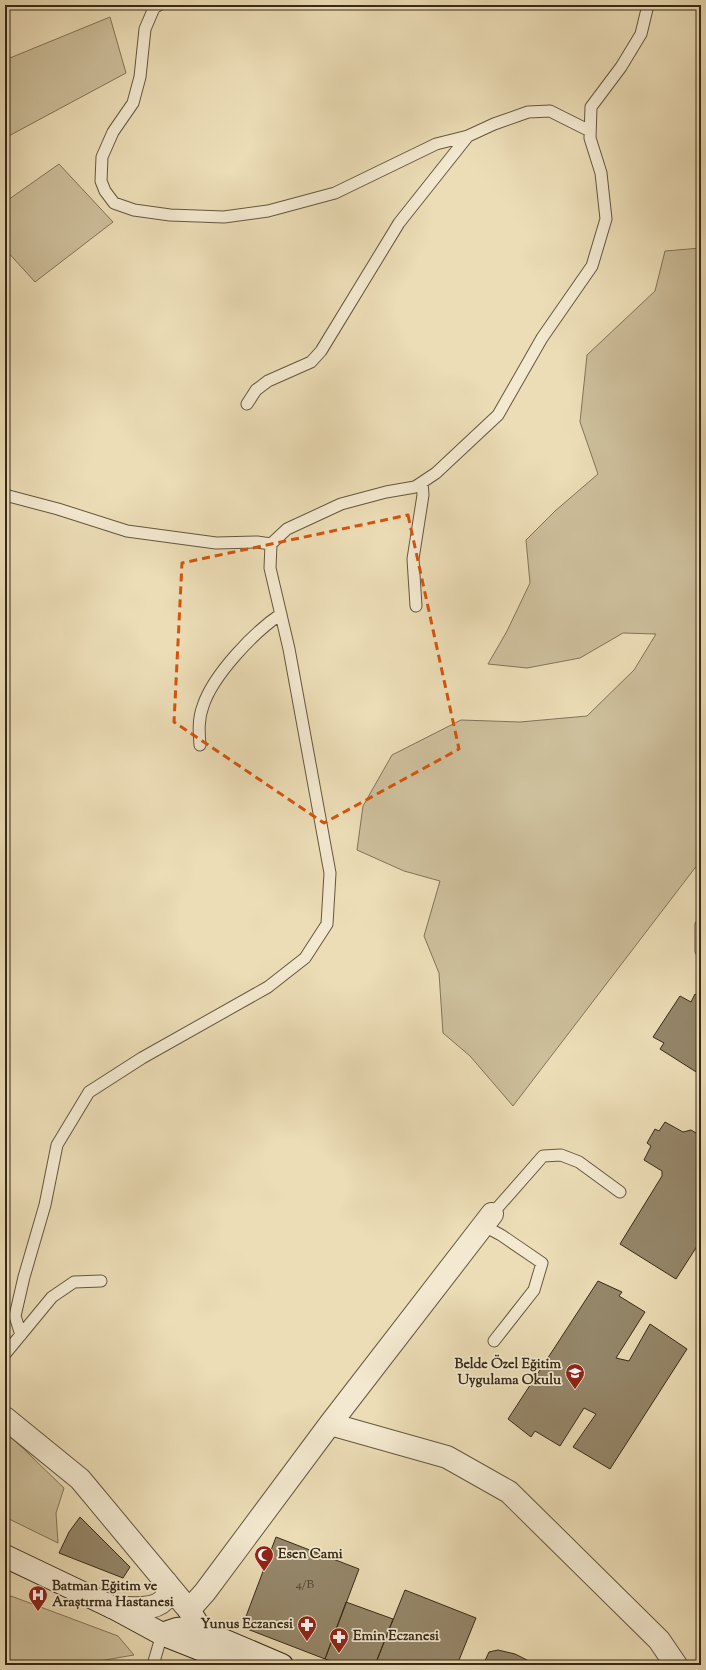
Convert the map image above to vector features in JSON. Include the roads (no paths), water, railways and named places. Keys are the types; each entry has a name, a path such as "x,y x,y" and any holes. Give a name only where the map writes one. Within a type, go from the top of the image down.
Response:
{"street":[{"path":"189,1610 205,1592 330,1424 488,1220"},
{"path":"5,1418 80,1479 189,1610 202,1631"},
{"path":"330,1424 447,1457 509,1492 659,1640 676,1665"},
{"path":"5,1556 112,1607 162,1634 240,1665"},
{"path":"112,1607 136,1609 152,1607 163,1600 167,1592 166,1582"},
{"path":"162,1634 177,1629 187,1628 202,1631 282,1665"}],"lane":[{"path":"159,5 154,8 145,29 140,77 133,103 113,132 102,157 101,181 106,191 114,203 134,210 170,215 224,217 268,211 335,192 436,144 468,136 494,124 528,112 550,111 590,131"},
{"path":"21,1336 15,1316 24,1277 45,1205 57,1146 89,1092 142,1058 268,987 305,958 327,924 330,873 289,649 270,568 271,544 286,529 341,504 386,492 415,487 436,473 498,415 542,338 592,266 606,219 601,173 590,138 591,107 621,67 641,34 648,5"},
{"path":"246,404 256,390 268,380 311,362 321,351 399,223 468,136"},
{"path":"416,606 413,559 423,495 422,483"},
{"path":"7,496 58,509 127,531 216,543 257,542 271,544"},
{"path":"200,745 199,727 202,706 214,682 232,659 270,621 281,614"},
{"path":"701,925 701,951"},
{"path":"494,1341 534,1290 542,1263 501,1235 488,1220 543,1156 561,1155 579,1162 620,1192"},
{"path":"5,1354 52,1297 74,1282 101,1281"},
{"path":"153,1665 162,1634"}],"place":[{"name":"Belde Özel Eğitim Uygulama Okulu","path":"575,1390"},
{"name":"Esen Cami","path":"264,1572"},
{"name":"Batman Eğitim ve Araştırma Hastanesi","path":"38,1612"},
{"name":"Yunus Eczanesi","path":"307,1642"},
{"name":"Emin Eczanesi","path":"339,1654"}]}
